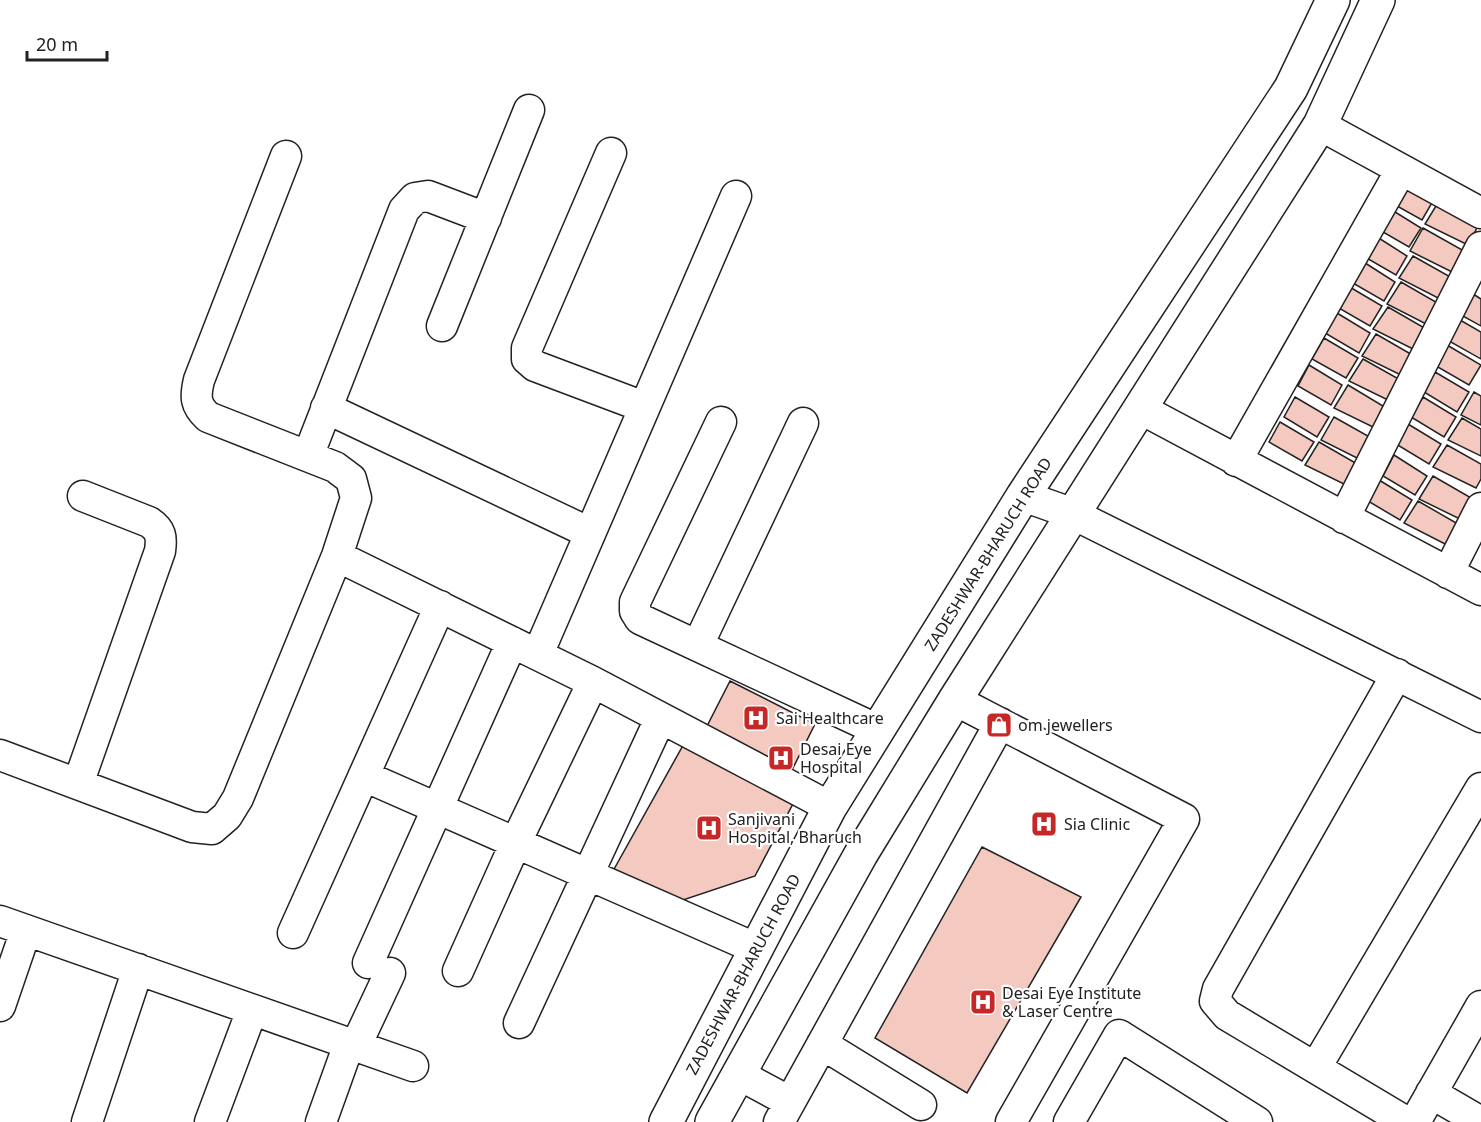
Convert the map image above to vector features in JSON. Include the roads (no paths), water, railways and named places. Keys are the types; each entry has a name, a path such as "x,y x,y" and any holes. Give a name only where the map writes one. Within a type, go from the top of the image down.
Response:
{"main road":[{"name":"ZADESHWAR-BHARUCH ROAD","path":"666,1122 830,807 1023,496 1291,88 1333,0"},
{"path":"712,1122 861,854 955,699 1071,513 1141,409 1320,125 1378,0"}],"street":[{"path":"442,326 529,110"},
{"path":"1320,125 1481,213"},
{"path":"611,153 527,348 527,359 535,366 644,407"},
{"path":"0,755 192,827 212,829 227,816 238,798 337,556 356,498 351,479 335,466 208,417 198,408 195,398 199,380 286,156"},
{"path":"1236,461 1401,171"},
{"path":"308,456 404,210 415,198 428,196 486,218"},
{"path":"349,1044 358,1041 379,968 437,808 590,533 736,196"},
{"path":"1344,519 1481,247"},
{"path":"326,408 590,533"},
{"path":"1141,409 1481,590"},
{"path":"721,422 635,602 635,611 640,619 878,730"},
{"path":"698,645 803,423"},
{"path":"78,784 160,551 161,537 158,528 149,522 83,496"},
{"path":"1023,496 1071,513 1481,717"},
{"path":"1448,573 1481,508"},
{"path":"337,556 593,682 830,807"},
{"path":"293,933 440,606"},
{"path":"1396,674 1218,989 1215,1001 1227,1015 1406,1122"},
{"path":"458,971 516,842 593,682"},
{"path":"955,699 1184,819 1011,1122"},
{"path":"519,1023 660,719"},
{"path":"738,1074 785,1112 1000,723"},
{"path":"364,776 755,948"},
{"path":"1316,1067 1481,788"},
{"path":"0,1006 13,925 413,1066"},
{"path":"87,1122 138,969"},
{"path":"1415,1122 1481,1006"},
{"path":"210,1122 252,1010"},
{"path":"1069,1122 1119,1035 1257,1122"},
{"path":"321,1122 349,1044"},
{"path":"822,1044 921,1105"},
{"path":"1431,1093 1480,1122"}],"place":[{"name":"Sai Healthcare","path":"756,718"},
{"name":"om jewellers","path":"999,725"},
{"name":"Desai Eye Hospital","path":"781,758"},
{"name":"Sia Clinic","path":"1044,824"},
{"name":"Sanjivani Hospital, Bharuch","path":"709,828"},
{"name":"Desai Eye Institute & Laser Centre","path":"983,1002"}]}
